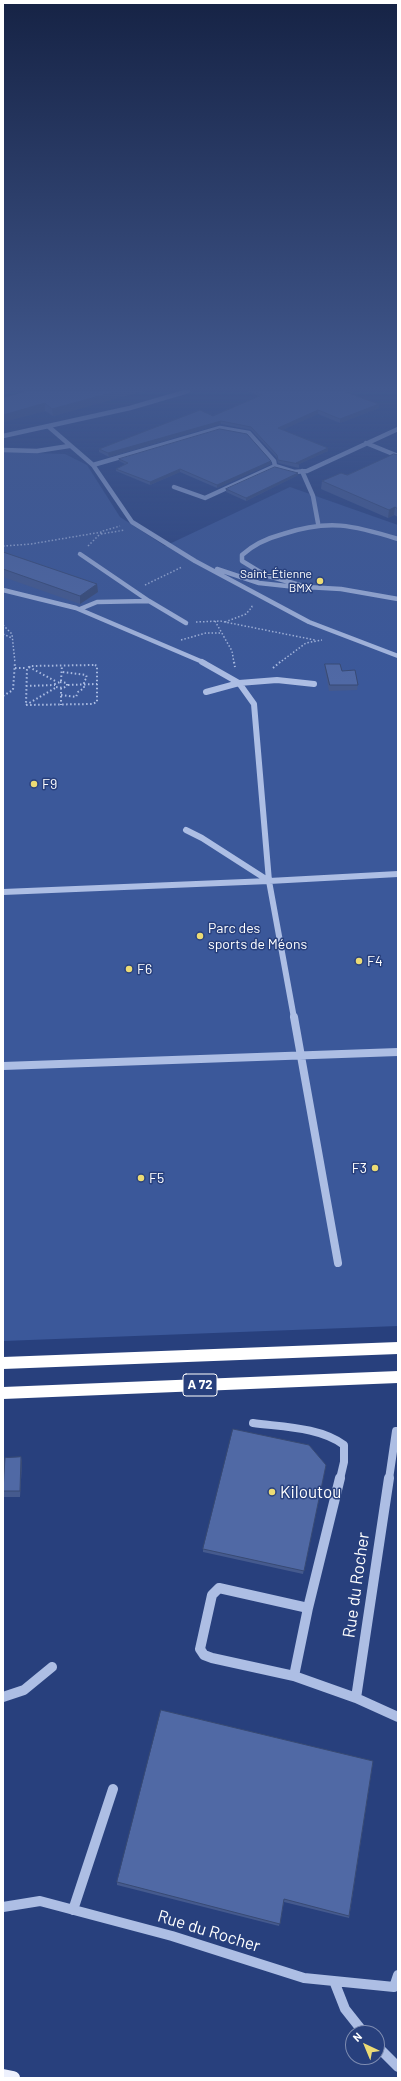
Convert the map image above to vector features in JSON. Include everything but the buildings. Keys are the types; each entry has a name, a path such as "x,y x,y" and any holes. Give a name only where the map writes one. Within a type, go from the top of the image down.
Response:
{"highway":[{"name":"A 72","path":"3,1363 398,1348"},
{"name":"A 72","path":"3,1393 398,1377"}],"main road":[{"path":"3,2076 13,2078"}],"street":[{"path":"109,488 132,522 207,567 309,622 398,656"},
{"path":"177,488 205,498 227,488"},
{"path":"311,488 317,509 318,523"},
{"path":"310,588 248,568 242,561 242,555 251,546 272,537 318,523 352,525 398,539"},
{"path":"80,554 149,601 186,623"},
{"path":"207,567 259,584 341,589 398,600"},
{"path":"3,590 80,610 206,664 239,683 254,704 269,881 338,1263"},
{"path":"80,610 89,604 97,602 149,601"},
{"path":"206,692 239,683 277,680 314,684"},
{"path":"186,830 202,838 269,881"},
{"path":"3,892 398,874"},
{"path":"3,1066 398,1052"},
{"path":"253,1423 313,1432 335,1438 344,1446 344,1462 308,1608 294,1676"},
{"name":"Rue du Rocher","path":"356,1698 396,1431"},
{"path":"308,1608 219,1588 212,1595 200,1649 204,1655 294,1676 356,1698 398,1717"},
{"path":"3,1697 14,1696 29,1688 52,1667"},
{"path":"73,1910 113,1789"},
{"name":"Rue du Rocher","path":"3,1907 40,1901 172,1936 304,1978 394,1987 398,1975"},
{"path":"334,1981 339,2002 356,2025"},
{"path":"385,2054 398,2067"}],"path":[{"path":"3,546 31,544 103,532 132,522"},
{"path":"80,554 103,532"},
{"path":"134,591 188,564"},
{"path":"186,623 214,621 318,641"},
{"path":"214,621 232,651 239,683"},
{"path":"3,624 10,630 15,668 13,690 3,696"},
{"path":"163,646 202,634 213,632 221,633"},
{"path":"3,634 12,639"},
{"path":"268,671 306,644 344,635"},
{"path":"15,668 95,664 97,684 97,702 95,704 26,705"},
{"path":"61,681 62,665"},
{"path":"28,667 57,682 61,681 68,685"},
{"path":"26,705 28,667"},
{"path":"61,695 76,697 78,692 84,688 83,684 87,678 86,676 72,672 62,672"},
{"path":"26,705 56,686 57,682"},
{"path":"26,686 56,686 61,688 68,685 97,684"},
{"path":"61,688 61,705"}],"shaded area":[{"name":"Parc des sports de Méons","path":"3,488 102,488 120,517 165,546 288,488 293,488 398,525 398,1326 3,1341"}],"place":[{"name":"Saint-Étienne BMX","path":"320,581"},
{"name":"F9","path":"34,784"},
{"name":"Parc des sports de Méons","path":"200,936"},
{"name":"F4","path":"359,961"},
{"name":"F6","path":"129,969"},
{"name":"F3","path":"375,1168"},
{"name":"F5","path":"141,1178"},
{"name":"Kiloutou","path":"272,1492"}]}
